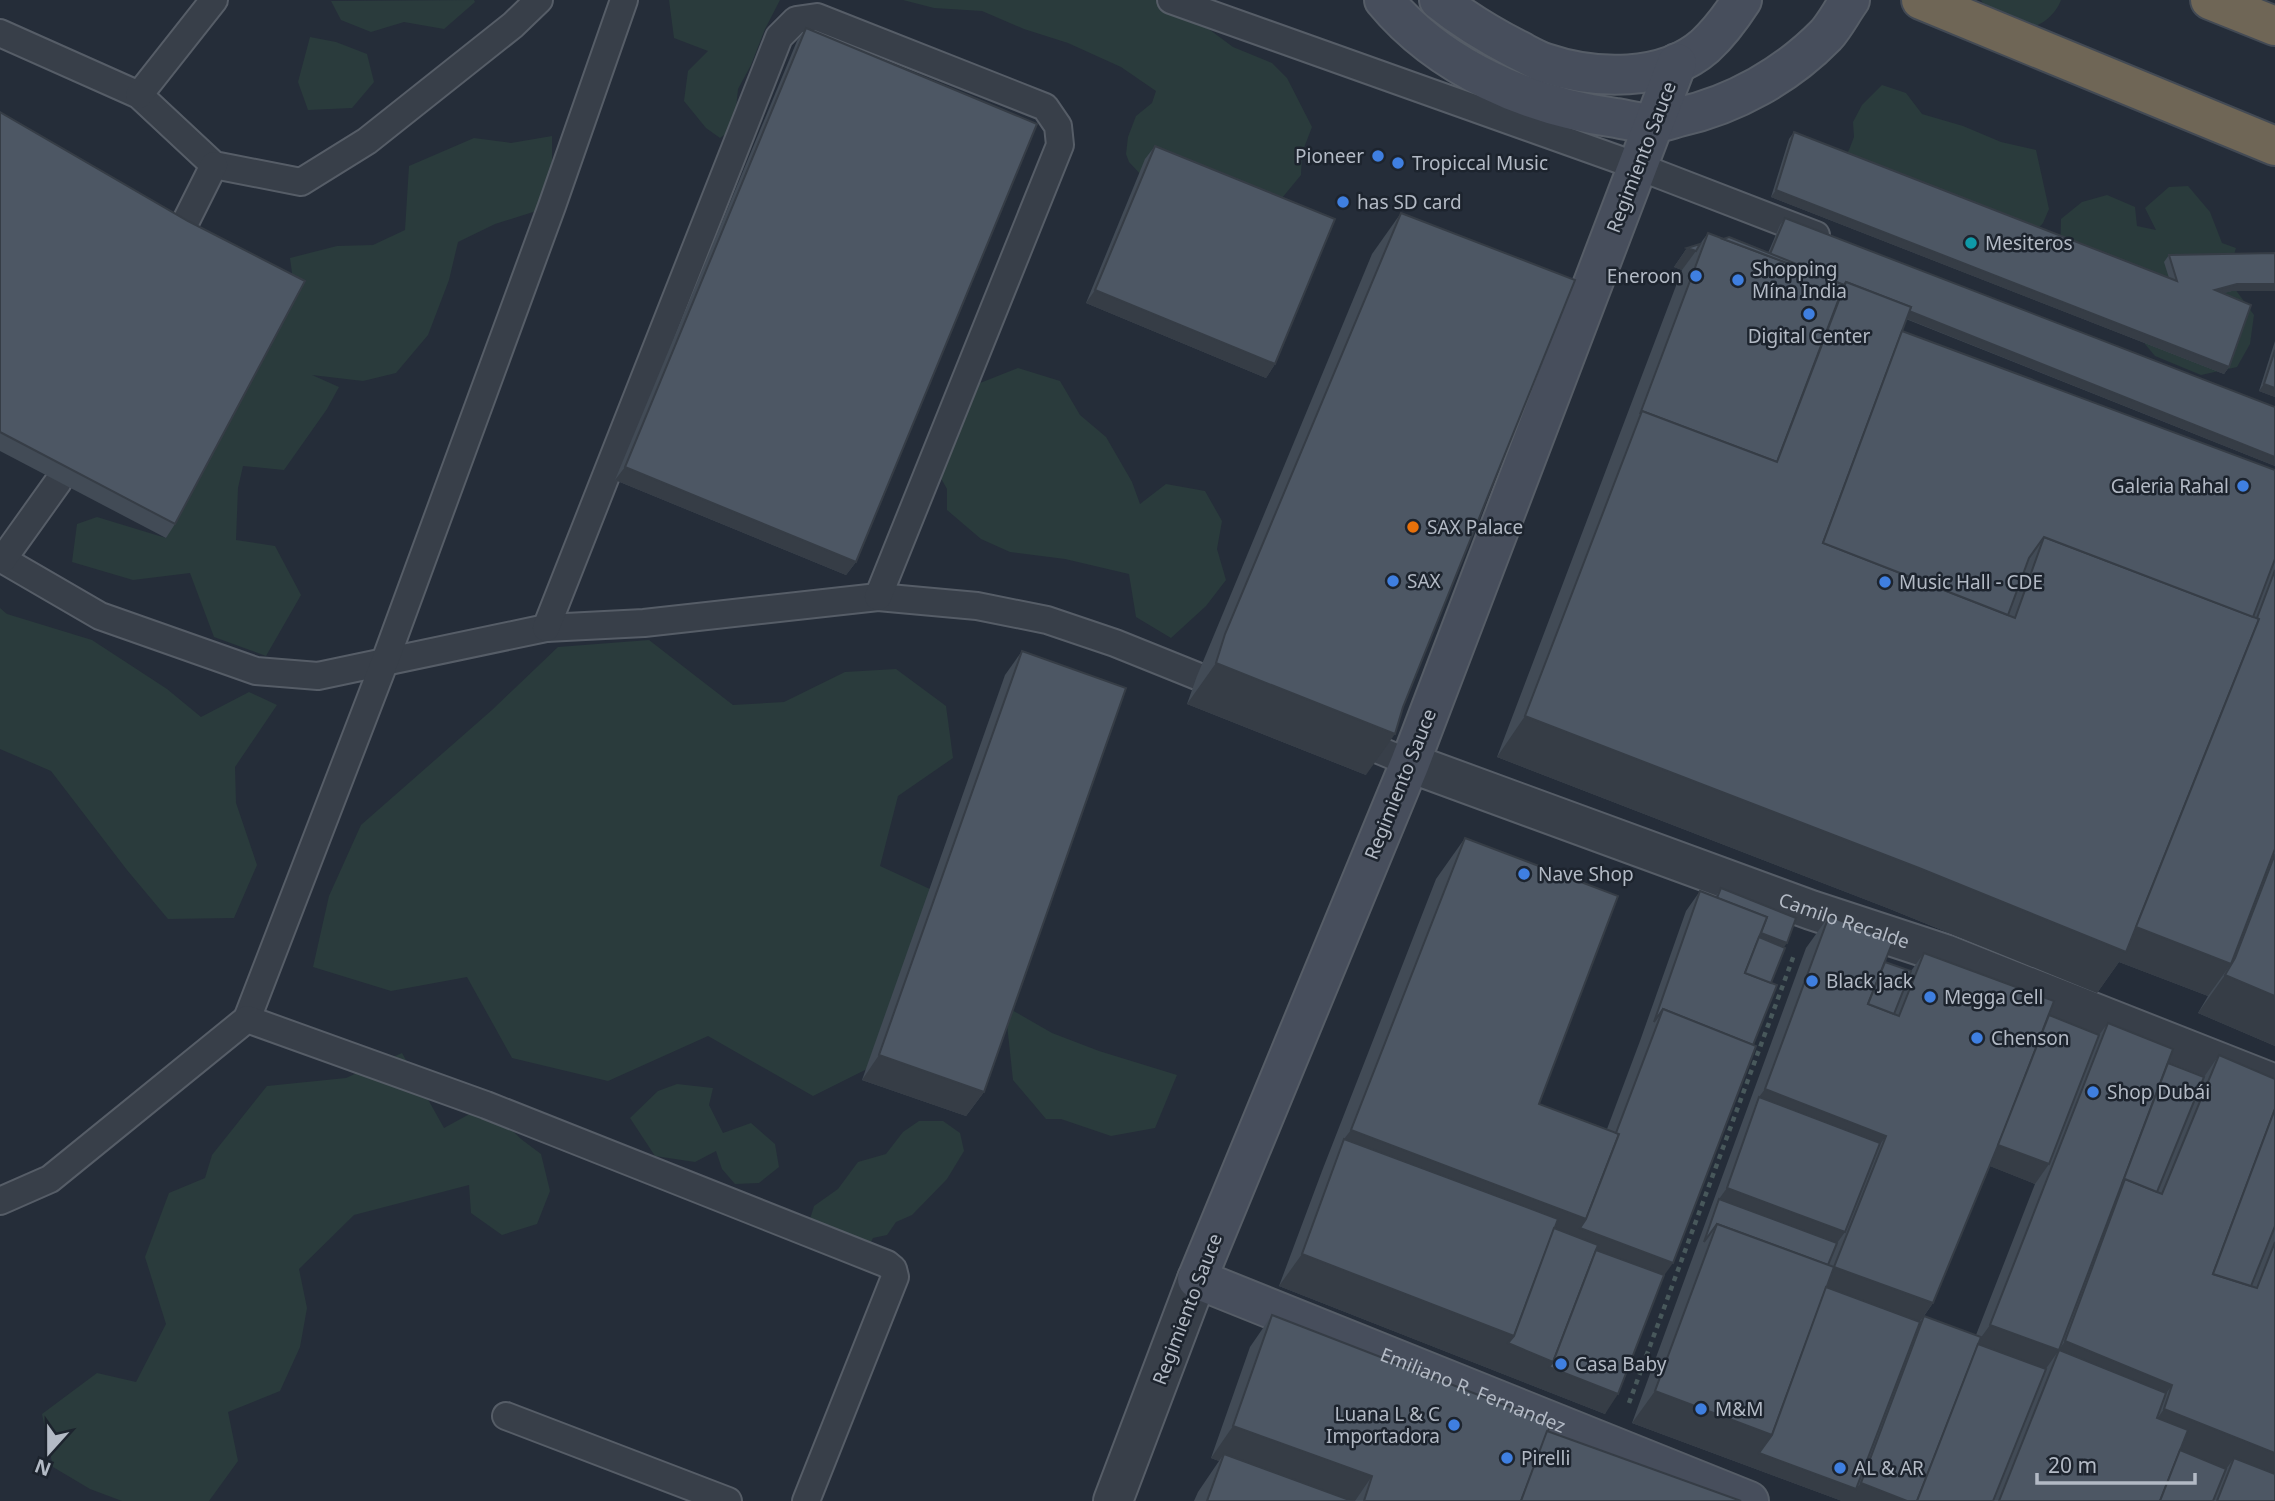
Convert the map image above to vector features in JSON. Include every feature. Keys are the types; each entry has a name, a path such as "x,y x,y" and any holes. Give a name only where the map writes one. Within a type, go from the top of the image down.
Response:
{"highway":[{"path":"1921,0 2275,146"},
{"path":"2210,0 2275,26"}],"street":[{"path":"1384,0 1396,14 1437,49 1484,77 1534,100 1593,115 1654,123 1709,110 1767,81 1798,60 1827,33 1850,0"},
{"path":"1439,0 1468,23 1545,63 1593,73 1642,74 1677,63 1703,47 1727,24 1742,0"},
{"name":"Regimiento Sauce","path":"1114,1501 1197,1279 1410,763 1677,63"},
{"name":"Camilo Recalde","path":"1410,763 1811,909 1945,954 2275,1084"},
{"name":"Emiliano R. Fernandez","path":"1197,1279 1749,1501"}],"lane":[{"path":"139,96 215,0"},
{"path":"0,33 139,96 214,165 301,182 367,141 513,25 539,0"},
{"path":"0,1201 50,1179 247,1019 385,661 624,0"},
{"path":"1171,0 1228,9 1845,246"},
{"path":"546,628 779,37 796,20 817,17 1045,107 1058,126 1060,145 878,597"},
{"path":"179,234 214,165"},
{"path":"58,482 2,559 100,616 256,671 318,676 546,628 644,623 878,597 977,606 1047,620 1115,642 1196,676"},
{"path":"1374,748 1410,763"},
{"path":"247,1019 486,1105 874,1259 893,1269 895,1277 806,1501"},
{"path":"506,1416 728,1501"}],"path":[{"path":"1611,1446 1811,909"}],"shaded area":[{"path":"669,0 780,0 738,89 734,128 720,138 706,128 684,101 688,71 708,51 674,38"},
{"path":"903,0 1166,0 1179,14 1210,30 1233,47 1272,63 1287,78 1312,127 1302,153 1301,175 1282,198 1145,179 1129,162 1126,154 1128,137 1136,116 1152,103 1156,91 1121,67 1068,43 1024,29 982,11 934,8"},
{"path":"1981,0 2061,0 2048,18 2038,25 2027,27 1990,15"},
{"path":"331,1 475,2 444,29 404,22 371,32 341,20"},
{"path":"310,37 336,42 367,54 374,82 352,108 308,110 298,82"},
{"path":"1882,85 1906,93 1922,114 1963,126 2001,142 2036,150 2049,209 2043,223 2025,243 1837,168 1849,150 1854,137 1853,122 1862,105"},
{"path":"552,136 552,206 495,224 458,242 449,280 428,335 396,373 363,381 312,375 339,387 327,409 284,470 243,466 238,488 236,540 275,546 301,595 266,656 214,637 190,573 133,580 72,562 77,524 97,517 166,538 295,295 290,258 337,246 373,245 405,230 409,166 474,138 511,143"},
{"path":"2188,186 2210,212 2222,243 2236,248 2227,278 2254,315 2250,344 2237,367 2201,375 2155,356 2120,314 2060,264 2061,219 2082,202 2107,195 2135,207 2137,226 2156,230 2145,208 2169,187"},
{"path":"1018,368 1060,381 1080,415 1106,437 1132,482 1140,504 1166,484 1205,491 1222,521 1217,549 1226,580 1206,606 1171,638 1136,617 1129,574 1065,559 1010,552 981,539 947,510 947,489 938,473 958,439 962,413 975,385"},
{"path":"0,608 7,614 92,640 167,689 201,717 249,692 277,705 235,767 236,803 257,865 234,918 168,919 51,771 0,749"},
{"path":"649,640 733,705 784,702 845,672 896,669 946,706 953,758 898,796 880,866 945,896 899,1053 813,1096 708,1036 608,1081 512,1058 467,977 391,991 313,967 329,896 361,825 492,710 558,647"},
{"path":"1005,1006 1052,1033 1177,1075 1155,1128 1111,1136 1061,1119 1046,1119 1013,1080"},
{"path":"402,1053 444,1128 486,1105 521,1139 541,1154 550,1191 537,1224 502,1235 471,1213 469,1185 354,1215 299,1269 307,1308 300,1347 280,1391 228,1412 238,1461 209,1501 122,1501 90,1489 53,1467 42,1414 97,1373 136,1382 166,1324 145,1257 169,1193 205,1178 212,1155 267,1086 346,1078"},
{"path":"677,1084 713,1088 709,1105 723,1133 751,1123 775,1144 779,1167 759,1183 735,1184 722,1169 716,1151 695,1162 655,1156 630,1118 658,1091"},
{"path":"919,1121 943,1121 960,1133 964,1151 947,1179 912,1215 896,1222 887,1235 873,1238 862,1259 853,1266 825,1255 807,1229 814,1206 838,1189 858,1162 886,1154 903,1132"}],"building":[{"path":"806,28 1037,124 856,562 625,467"},
{"path":"0,112 188,221 305,281 175,524 0,432"},
{"name":"Mesiteros","path":"1794,132 2177,281 2169,255 2275,253 2275,284 2237,284 2215,290 2251,305 2229,367 1776,190"},
{"path":"1155,146 1335,219 1275,364 1095,290"},
{"path":"1401,213 1575,280 1403,707 1395,734 1216,663 1225,634"},
{"name":"Mesiteros","path":"1785,218 2275,407 2275,457 1909,311 1911,307 1846,282 1844,285 1770,254"},
{"path":"1708,233 1844,285 1777,462 1642,411 1640,414"},
{"path":"1729,237 1809,269 1723,239"},
{"path":"1700,244 1696,251 1687,248"},
{"path":"1846,282 1911,307 1823,543 2015,618 2044,537 2259,619 2126,952 1919,868 1525,716 1642,411 1777,462"},
{"path":"1902,331 2275,470 2275,559 2253,617 2044,537 2029,558 2008,615 1823,543"},
{"path":"2275,350 2275,388 2264,384"},
{"path":"2275,570 2275,849 2231,964 2136,927 2259,619 2257,618"},
{"path":"1022,651 1126,688 984,1092 879,1055"},
{"path":"1465,838 1618,896 1539,1104 1619,1134 1586,1219 1351,1130"},
{"path":"2275,854 2275,996 2225,975 2235,958"},
{"path":"1721,888 1796,918 1787,943 1761,933 1767,917 1717,898"},
{"path":"1700,891 1767,917 1745,973 1777,985 1753,1045 1663,1009 1654,1022"},
{"path":"1829,916 1893,941 1868,1004 1899,1016 1924,953 2054,1001 1933,1303 1834,1267 1886,1136 1765,1089"},
{"path":"1759,937 1785,948 1771,983 1745,973"},
{"path":"1885,962 1911,971 1894,1014 1868,1004"},
{"path":"1663,1009 1756,1046 1673,1263 1580,1228 1619,1134 1616,1133"},
{"path":"2049,1015 2099,1035 2049,1164 1998,1145"},
{"path":"2108,1023 2173,1049 2059,1350 1990,1325"},
{"path":"2219,1055 2275,1079 2275,1109 2213,1274 2257,1288 2275,1242 2275,1453 2164,1409 2172,1385 2065,1341 2125,1179 2162,1194"},
{"path":"2168,1063 2204,1077 2157,1192 2125,1179 2122,1184"},
{"path":"1759,1097 1880,1143 1845,1232 1727,1188"},
{"path":"2275,1109 2275,1226 2251,1286 2213,1274"},
{"path":"1344,1139 1558,1219 1514,1336 1302,1254"},
{"path":"1719,1199 1837,1243 1828,1265 1717,1224 1704,1242"},
{"path":"1717,1224 1834,1267 1772,1435 1655,1391"},
{"path":"1554,1228 1598,1245 1553,1362 1508,1343 1514,1336"},
{"path":"1596,1250 1664,1275 1618,1394 1549,1367"},
{"path":"1826,1287 1920,1322 1856,1489 1759,1453 1772,1435"},
{"path":"1272,1315 1551,1423 1521,1501 1364,1501 1372,1476 1233,1426"},
{"path":"1924,1316 1981,1337 1917,1501 1907,1501 1861,1483"},
{"path":"1978,1344 2046,1369 1993,1501 1917,1501"},
{"path":"2059,1350 2166,1393 2157,1418 2188,1430 2160,1501 1999,1501"},
{"path":"1547,1431 1741,1501 1521,1501"},
{"path":"2180,1450 2226,1469 2213,1501 2160,1501"},
{"path":"1224,1454 1352,1501 1207,1501"},
{"path":"2234,1458 2275,1474 2275,1501 2217,1501"}],"place":[{"name":"Pioneer","path":"1378,156"},
{"name":"Tropiccal Music","path":"1398,163"},
{"name":"has SD card","path":"1343,202"},
{"name":"Mesiteros","path":"1971,243"},
{"name":"Eneroon","path":"1696,276"},
{"name":"Shopping Mína India","path":"1738,280"},
{"name":"Digital Center","path":"1809,314"},
{"name":"Galeria Rahal","path":"2243,486"},
{"name":"SAX Palace","path":"1413,527"},
{"name":"SAX","path":"1393,581"},
{"name":"Music Hall - CDE","path":"1885,582"},
{"name":"Nave Shop","path":"1524,874"},
{"name":"Black jack","path":"1812,981"},
{"name":"Megga Cell","path":"1930,997"},
{"name":"Chenson","path":"1977,1038"},
{"name":"Shop Dubái","path":"2093,1092"},
{"name":"Casa Baby","path":"1561,1364"},
{"name":"M&M","path":"1701,1409"},
{"name":"Luana L & C Importadora","path":"1454,1425"},
{"name":"Pirelli","path":"1507,1458"},
{"name":"AL & AR","path":"1840,1468"}]}
